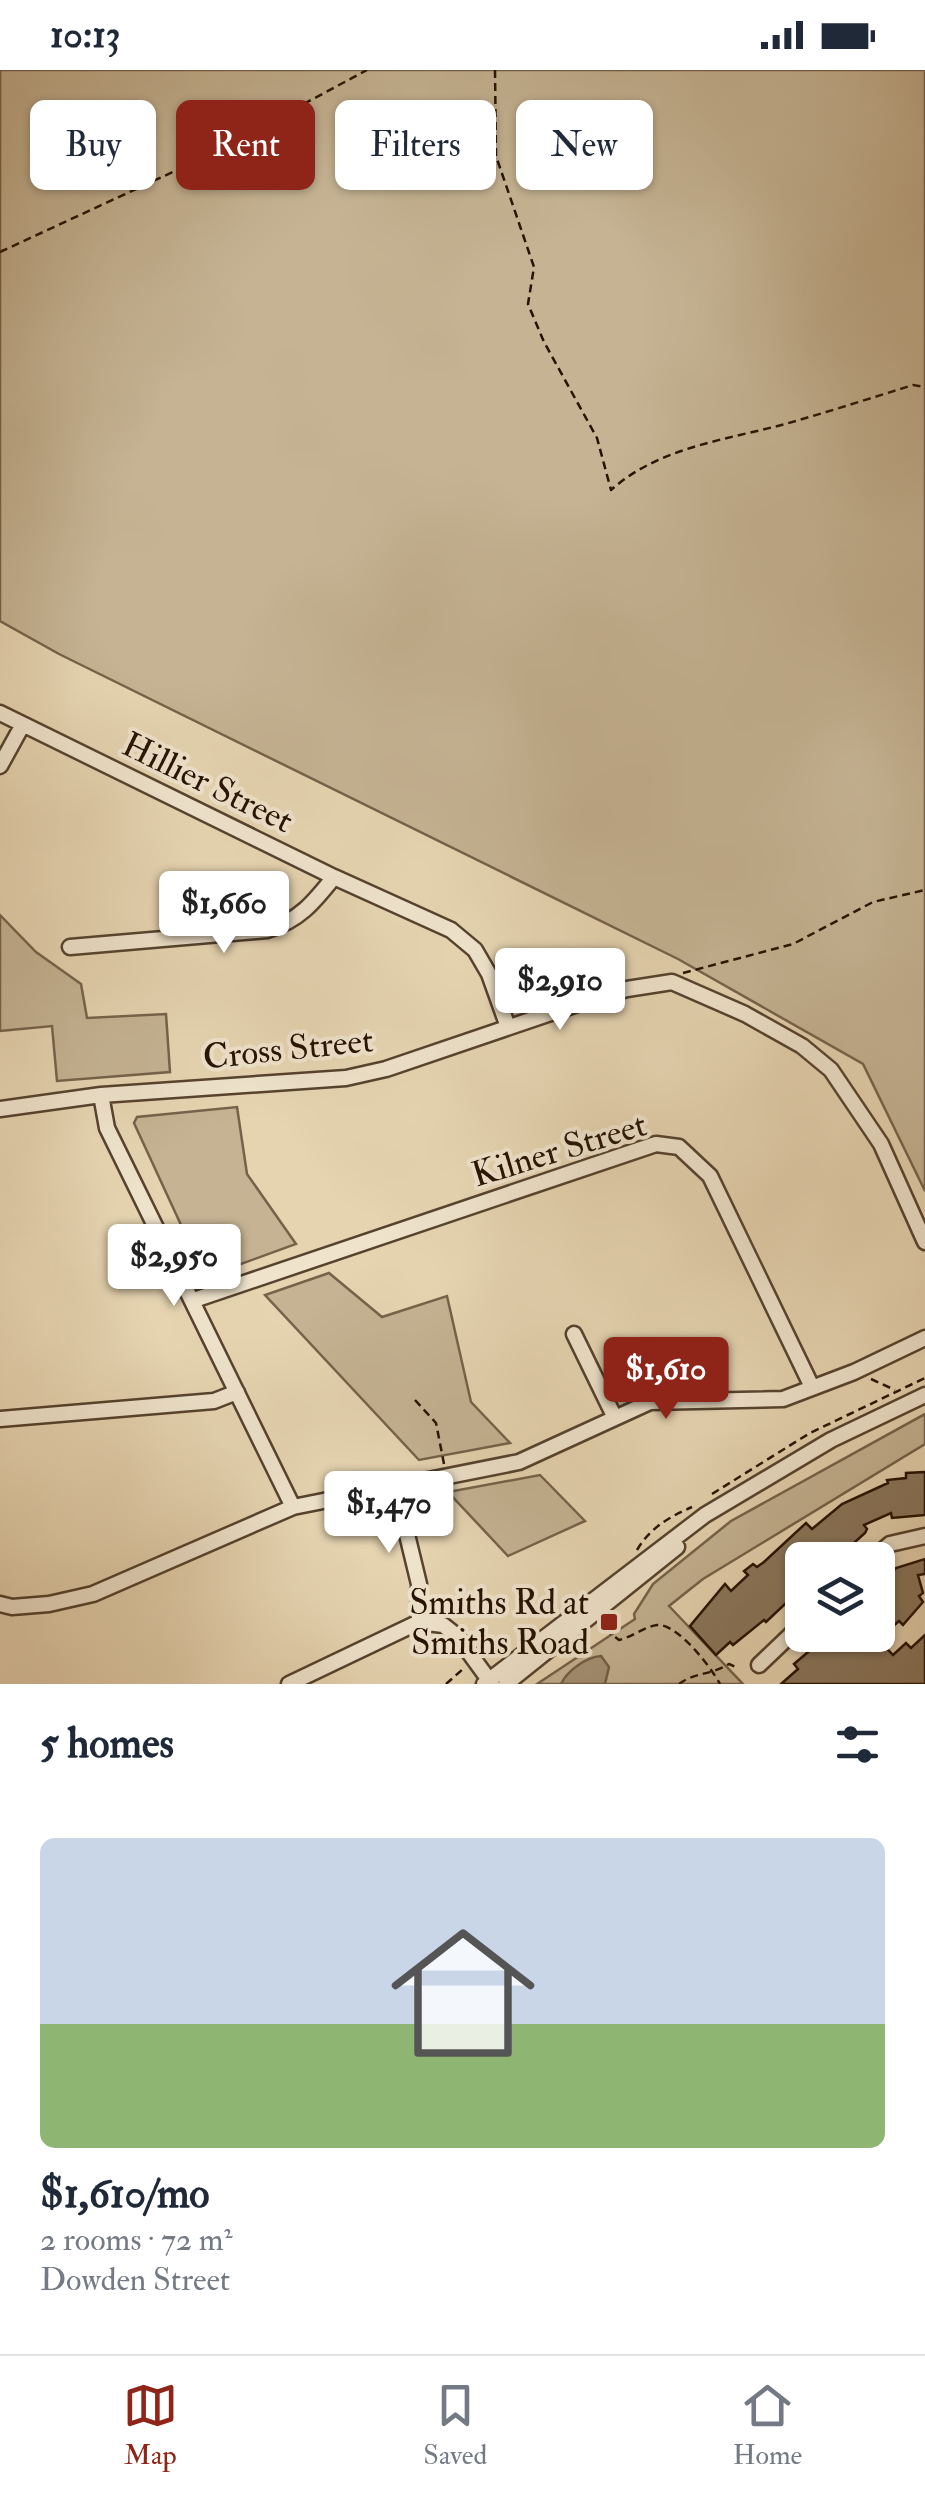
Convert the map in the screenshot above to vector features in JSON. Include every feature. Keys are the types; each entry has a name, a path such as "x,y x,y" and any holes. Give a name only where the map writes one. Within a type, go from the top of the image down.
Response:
{"street":[{"name":"Hillier Street","path":"0,713 451,930 475,950 489,974 508,1027"},
{"path":"0,766 22,726"},
{"path":"70,947 267,930 289,924 312,905 334,876"},
{"path":"672,982 745,1014 802,1046 831,1070 881,1144 925,1242"},
{"name":"Cross Street","path":"0,1108 100,1095 346,1078 386,1069 626,988 672,982"},
{"path":"100,1095 108,1128 294,1507"},
{"name":"Kilner Street","path":"194,1300 656,1144 679,1147 710,1176 812,1387"},
{"path":"574,1334 614,1418"},
{"path":"0,1604 49,1604 93,1594 294,1507 519,1462 650,1402 782,1398 854,1372 925,1338"},
{"path":"0,1419 214,1400 236,1392"},
{"path":"289,1684 419,1622 443,1625 457,1636 488,1683 704,1516 831,1440 925,1395"},
{"path":"396,1485 419,1584 419,1622"},
{"path":"506,1684 739,1496"},
{"path":"894,1542 925,1536"},
{"path":"759,1664 785,1640"}],"path":[{"path":"0,252 203,158 366,70"},
{"path":"495,70 496,156 534,267 528,304 544,342 597,438 611,490 623,479 679,451 783,425 913,385 925,387"},
{"path":"672,982 686,971 793,944 873,902 925,890"},
{"path":"854,1372 897,1390"},
{"path":"415,1400 436,1422 446,1476"},
{"path":"605,1629 619,1640 654,1625 666,1626 714,1673 720,1684"},
{"path":"679,1684 696,1673 714,1673 729,1664 738,1668"},
{"path":"446,1684 464,1669"}],"shaded area":[{"path":"0,70 925,70 925,1191 863,1064 678,959 59,654 0,621"},
{"path":"0,915 36,952 81,984 87,1018 166,1014 170,1072 57,1081 52,1026 0,1031"},
{"path":"237,1107 247,1174 296,1244 205,1277 134,1123 137,1117"},
{"path":"329,1273 382,1317 447,1296 471,1402 510,1443 419,1460 265,1295"},
{"path":"925,1414 925,1444 703,1579 669,1606 743,1684 537,1684 635,1619 634,1614 653,1584 731,1521"},
{"path":"540,1475 585,1521 508,1556 448,1492"},
{"path":"601,1656 609,1667 605,1684 561,1684 578,1665"}],"building":[{"path":"925,1472 925,1515 892,1518 891,1513 864,1525 865,1533 855,1542 786,1542 806,1523 812,1529 842,1504 888,1483 887,1480 906,1478 906,1473"},
{"path":"785,1542 785,1604 766,1622 733,1645 730,1642 716,1655 690,1626 725,1584 731,1591 748,1575 744,1571 764,1562"},
{"path":"925,1559 925,1574 918,1575 923,1602 903,1625 899,1621 895,1624 896,1568"},
{"path":"925,1635 925,1684 781,1684 798,1669 794,1664 808,1652 893,1655 906,1643 911,1648"}],"place":[{"name":"Smiths Rd at Smiths Road","path":"609,1622"}]}
